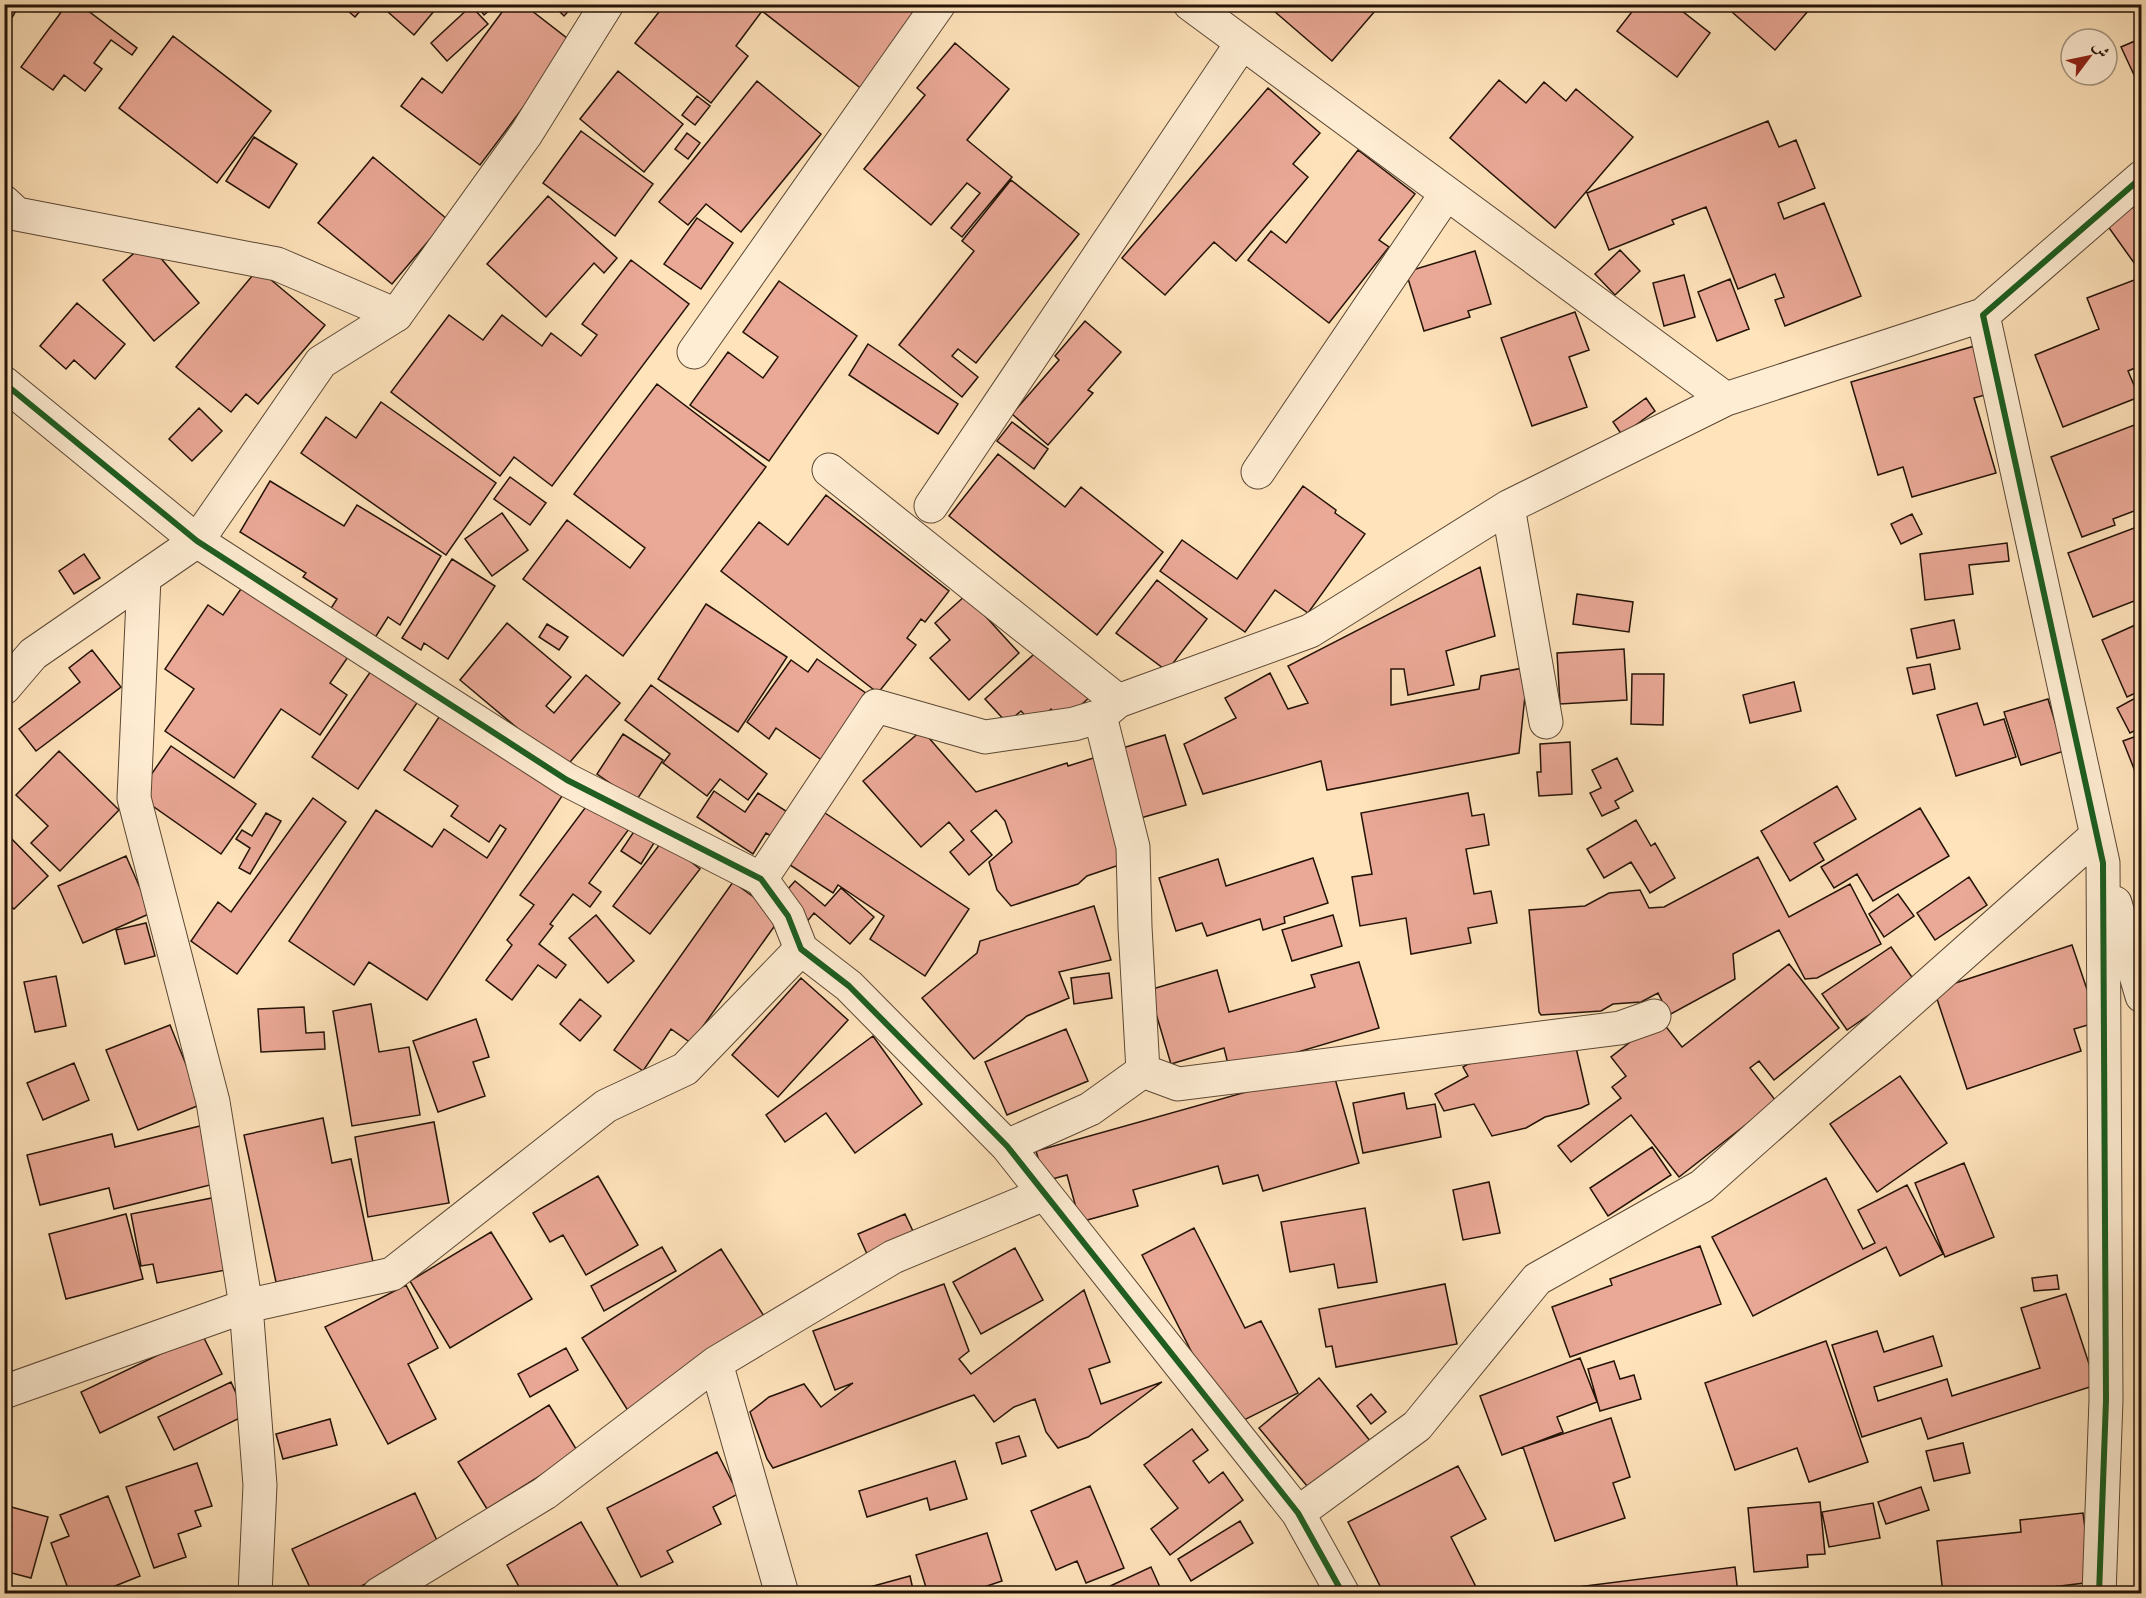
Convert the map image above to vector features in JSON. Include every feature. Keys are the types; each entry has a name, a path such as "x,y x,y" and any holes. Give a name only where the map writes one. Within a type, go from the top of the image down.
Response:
{"street":[{"path":"4,688 33,654 197,541 321,362 396,315 526,134 607,4"},
{"path":"694,352 939,4"},
{"path":"1190,4 1726,399"},
{"path":"931,506 1242,43"},
{"path":"761,879 876,706 984,737 1074,723 1310,632 1508,507 1726,399 1983,315 2142,177"},
{"path":"1258,472 1446,194"},
{"path":"9,215 277,264 396,315"},
{"path":"1983,315 2100,849 2131,922 2142,996"},
{"path":"4,383 197,541 567,780 761,879 788,916 801,949 849,986 1007,1146 1298,1513 1343,1593"},
{"path":"829,470 1109,708 1133,847 1143,1071"},
{"path":"1508,507 1546,722"},
{"path":"144,578 134,798 213,1102 246,1306 261,1485 255,1593"},
{"path":"1298,1513 1417,1426 1537,1279 1702,1186 2100,849"},
{"path":"2099,1593 2106,1400 2100,849"},
{"path":"4,1392 246,1306 392,1274 606,1106 685,1069 801,949"},
{"path":"1143,1071 1178,1084 1620,1028 1654,1016"},
{"path":"1007,1146 1090,1108 1143,1071"},
{"path":"379,1593 545,1493 717,1363 893,1257 1044,1194"},
{"path":"717,1363 782,1593"}],"building":[{"path":"4,4 20,4 4,31"},
{"path":"67,4 79,4 137,48 132,55 111,40 94,63 102,69 85,91 64,75 53,90 21,67"},
{"path":"340,4 366,4 355,17"},
{"path":"379,4 440,4 414,35"},
{"path":"476,4 497,4 484,15"},
{"path":"508,4 523,4 572,42 480,165 401,106 422,78 442,93"},
{"path":"552,4 575,4 564,16"},
{"path":"665,4 930,4 863,90 762,11 736,46 748,56 711,103 635,43"},
{"path":"1280,4 1381,4 1332,61 1274,11"},
{"path":"1638,4 1673,4 1710,33 1677,77 1617,31"},
{"path":"1723,4 1814,4 1775,50"},
{"path":"471,6 488,24 447,61 431,43"},
{"path":"173,36 271,111 217,183 119,108"},
{"path":"2142,38 2142,92 2121,47"},
{"path":"955,43 1009,89 967,140 1012,177 962,237 951,228 980,193 967,183 931,225 864,169 925,95 917,88"},
{"path":"618,71 683,124 644,172 580,119"},
{"path":"1499,80 1526,103 1544,82 1566,101 1576,89 1633,137 1555,228 1450,138"},
{"path":"757,81 821,134 741,232 706,204 688,225 659,202"},
{"path":"1268,88 1320,133 1293,164 1308,177 1236,261 1214,242 1165,295 1122,258"},
{"path":"697,96 710,106 695,125 682,115"},
{"path":"1768,121 1779,147 1796,140 1815,188 1778,203 1784,219 1824,203 1861,296 1785,326 1775,300 1784,297 1775,274 1738,289 1706,207 1672,220 1674,224 1609,250 1587,193"},
{"path":"581,131 653,184 615,236 543,183"},
{"path":"687,133 700,143 688,159 675,149"},
{"path":"254,137 297,164 269,208 226,181"},
{"path":"1358,150 1415,194 1379,240 1389,247 1329,323 1248,260 1271,231 1286,243"},
{"path":"373,157 447,219 392,284 318,223"},
{"path":"1011,180 1079,234 976,363 958,349 952,356 978,377 962,397 899,345 974,251 962,241"},
{"path":"548,196 617,258 604,273 594,263 546,317 487,264"},
{"path":"2142,201 2142,274 2107,225"},
{"path":"697,218 733,243 701,289 664,264"},
{"path":"147,242 199,303 154,341 103,280"},
{"path":"1620,250 1640,271 1615,295 1595,274"},
{"path":"1475,251 1491,304 1468,311 1470,317 1424,331 1406,272"},
{"path":"631,260 689,304 552,486 514,457 500,476 391,392 449,315 483,340 502,315 542,346 551,333 581,356 597,335 582,324"},
{"path":"258,269 325,325 258,404 246,394 231,412 176,367"},
{"path":"1684,275 1695,317 1664,326 1653,283"},
{"path":"2142,277 2142,365 2128,371 2139,397 2063,427 2035,355 2099,329 2087,298"},
{"path":"1730,279 1749,329 1717,341 1698,292"},
{"path":"779,281 857,336 769,461 690,405 728,352 763,378 778,357 743,332"},
{"path":"77,303 125,344 95,379 74,360 66,369 40,346"},
{"path":"1575,312 1589,350 1569,357 1587,407 1532,426 1501,338"},
{"path":"1085,321 1121,352 1088,390 1093,393 1048,445 1012,414 1059,360 1055,356"},
{"path":"868,344 958,404 938,434 849,375"},
{"path":"1978,345 1992,393 1974,398 1996,473 1912,497 1903,467 1878,475 1851,382"},
{"path":"657,384 766,467 623,656 523,579 567,520 630,568 645,548 574,494"},
{"path":"1646,398 1655,411 1622,435 1613,422"},
{"path":"381,402 496,483 446,555 301,453 326,417 356,438"},
{"path":"199,408 222,431 192,461 169,439"},
{"path":"1012,422 1048,449 1034,469 997,441"},
{"path":"2142,422 2142,508 2113,519 2115,525 2082,537 2051,457"},
{"path":"998,454 1065,507 1081,487 1163,552 1097,635 949,516"},
{"path":"510,477 546,503 530,525 494,499"},
{"path":"270,481 344,526 357,505 441,556 400,625 388,617 373,641 328,613 337,599 303,577 306,573 240,532"},
{"path":"1303,486 1365,534 1308,613 1275,590 1245,632 1160,571 1182,540 1237,579"},
{"path":"826,495 949,591 925,622 921,619 907,638 916,645 878,693 721,571 759,522 788,545"},
{"path":"502,513 528,550 492,576 465,539"},
{"path":"1912,514 1922,534 1901,544 1891,524"},
{"path":"2142,525 2142,598 2093,617 2068,553"},
{"path":"2007,543 2009,561 1969,565 1973,594 1925,600 1920,554"},
{"path":"84,554 100,578 74,594 59,571"},
{"path":"452,559 495,586 448,659 424,643 421,650 402,638"},
{"path":"1480,567 1495,636 1446,651 1454,685 1408,695 1404,669 1391,669 1391,705 1479,689 1481,676 1528,667 1519,753 1327,790 1321,761 1203,794 1184,744 1236,718 1225,698 1270,673 1288,709 1308,703 1288,666"},
{"path":"1157,580 1207,619 1167,671 1116,633"},
{"path":"243,586 348,657 330,683 347,695 320,735 281,709 234,778 165,731 194,689 165,669 208,605 223,615"},
{"path":"1577,594 1633,602 1629,632 1573,624"},
{"path":"966,595 1019,653 969,700 930,658 950,640 935,623"},
{"path":"706,604 787,657 738,732 658,679"},
{"path":"1954,620 1960,649 1917,658 1911,629"},
{"path":"2142,622 2142,690 2127,697 2102,640"},
{"path":"507,623 571,677 546,706 554,713 586,675 620,703 565,768 460,680"},
{"path":"547,624 568,637 559,650 539,637"},
{"path":"1044,645 1091,696 1062,722 1051,709 1034,725 1021,711 1007,723 985,699"},
{"path":"1624,649 1627,700 1560,704 1557,653"},
{"path":"92,650 121,687 36,751 19,729 80,682 69,668"},
{"path":"817,659 870,696 823,761 776,728 769,739 747,722 791,660 808,672"},
{"path":"1930,664 1935,689 1913,694 1907,668"},
{"path":"373,668 419,700 358,789 312,757"},
{"path":"1632,674 1664,674 1663,725 1631,724"},
{"path":"1794,682 1801,711 1750,723 1743,695"},
{"path":"651,685 767,774 748,800 720,779 707,796 663,763 670,754 625,720"},
{"path":"2139,696 2142,701 2142,727 2130,733 2117,708"},
{"path":"2048,699 2064,751 2021,765 2004,712"},
{"path":"1977,703 1984,725 2004,719 2016,757 1956,776 1937,715"},
{"path":"445,708 566,790 427,1000 369,962 354,985 289,941 376,810 432,847 444,829 487,858 506,829 500,825 489,842 451,816 458,806 404,770"},
{"path":"922,730 976,792 1067,763 1068,766 1103,755 1131,861 1087,876 1078,884 1011,906 997,890 989,862 1012,842 1005,821 996,810 971,831 992,855 969,875 950,852 964,840 949,822 921,847 863,781"},
{"path":"623,734 663,760 636,801 597,774"},
{"path":"2142,734 2142,789 2123,741"},
{"path":"1165,735 1186,805 1137,819 1116,750"},
{"path":"1570,742 1572,794 1539,796 1537,772 1541,772 1540,744"},
{"path":"171,746 256,804 221,854 137,795"},
{"path":"59,751 119,810 60,871 31,843 48,826 16,795"},
{"path":"1617,758 1633,791 1615,801 1619,808 1602,816 1590,793 1601,788 1592,770"},
{"path":"1837,786 1856,819 1814,843 1824,860 1790,881 1761,831"},
{"path":"714,791 745,812 758,793 792,815 776,839 766,833 753,854 697,817"},
{"path":"1468,793 1472,816 1484,814 1489,845 1466,849 1474,894 1491,891 1497,923 1468,928 1471,943 1411,954 1406,918 1360,926 1352,877 1372,874 1361,813"},
{"path":"594,796 632,825 589,883 601,892 590,907 573,894 550,924 553,926 539,944 566,965 556,978 538,965 512,1000 486,980 512,945 507,940 534,905 520,895"},
{"path":"313,798 346,822 237,974 191,941 218,902 231,912"},
{"path":"1920,808 1949,856 1873,901 1857,874 1834,888 1821,867"},
{"path":"266,813 281,821 250,874 239,868 250,848 236,839 242,830 252,836"},
{"path":"825,813 969,909 925,976 870,939 884,916 838,885 833,893 790,865"},
{"path":"1636,820 1651,846 1655,843 1675,878 1650,893 1631,862 1604,878 1587,849"},
{"path":"635,830 654,843 641,864 621,851"},
{"path":"4,831 48,876 14,909 4,900"},
{"path":"663,840 700,869 650,934 613,906"},
{"path":"126,856 151,913 83,943 58,886"},
{"path":"1758,857 1789,917 1850,884 1881,944 1817,978 1805,979 1779,930 1733,954 1735,979 1669,1015 1658,993 1641,1002 1613,1004 1601,1011 1541,1015 1529,910 1585,906 1609,893 1640,890 1649,908 1664,907"},
{"path":"1313,858 1328,903 1284,917 1285,923 1263,930 1260,919 1207,936 1202,923 1176,931 1159,878 1218,859 1226,886"},
{"path":"1969,877 1987,905 1935,940 1917,913"},
{"path":"795,881 825,906 841,888 874,917 850,944 814,913 805,924 778,900"},
{"path":"733,882 781,917 691,1043 671,1029 643,1071 614,1050"},
{"path":"1898,894 1914,916 1884,937 1869,914"},
{"path":"1094,906 1111,960 1059,972 1069,998 1027,1016 974,1059 922,998 977,953 980,941"},
{"path":"596,915 634,961 608,983 569,938"},
{"path":"1333,915 1342,946 1292,961 1282,930"},
{"path":"146,923 155,956 125,964 116,930"},
{"path":"2072,945 2098,1022 2074,1029 2081,1051 1967,1089 1934,990"},
{"path":"1891,947 1916,983 1847,1030 1822,994"},
{"path":"1359,962 1379,1028 1230,1072 1224,1048 1171,1064 1149,990 1217,970 1229,1012 1315,987 1311,975"},
{"path":"1789,964 1839,1028 1774,1080 1759,1061 1750,1068 1776,1101 1679,1177 1631,1115 1571,1162 1558,1146 1621,1098 1612,1087 1626,1076 1611,1057 1660,1019 1682,1047"},
{"path":"1109,973 1112,998 1074,1004 1071,978"},
{"path":"56,976 66,1026 35,1032 24,982"},
{"path":"801,978 848,1020 778,1097 732,1055"},
{"path":"580,999 601,1016 580,1041 560,1024"},
{"path":"371,1004 379,1052 409,1047 420,1115 352,1126 333,1011"},
{"path":"304,1007 306,1033 324,1032 325,1049 261,1052 258,1009"},
{"path":"476,1019 489,1057 473,1062 485,1096 438,1112 413,1041"},
{"path":"170,1025 202,1104 138,1130 106,1050"},
{"path":"1066,1029 1088,1081 1007,1115 985,1062"},
{"path":"873,1036 922,1104 855,1153 826,1113 785,1142 766,1115"},
{"path":"1574,1039 1589,1104 1581,1108 1545,1117 1526,1128 1492,1136 1474,1104 1444,1111 1435,1094 1468,1076 1463,1067 1468,1064"},
{"path":"74,1063 89,1100 43,1120 27,1083"},
{"path":"1332,1068 1359,1163 1263,1191 1258,1175 1223,1184 1218,1166 1133,1190 1138,1206 1080,1222 1067,1175 1045,1181 1036,1151"},
{"path":"1900,1076 1947,1143 1877,1192 1830,1124"},
{"path":"1404,1093 1407,1109 1435,1104 1441,1137 1363,1153 1353,1103"},
{"path":"323,1118 332,1163 351,1159 373,1262 276,1282 244,1135"},
{"path":"434,1122 449,1203 368,1217 355,1137"},
{"path":"204,1125 218,1183 114,1209 109,1188 40,1205 27,1155 112,1134 115,1147"},
{"path":"1652,1147 1671,1175 1608,1216 1590,1188"},
{"path":"1964,1163 1994,1237 1945,1257 1915,1183"},
{"path":"598,1176 638,1245 586,1275 563,1235 550,1242 533,1213"},
{"path":"1826,1178 1863,1249 1875,1243 1858,1210 1907,1185 1943,1254 1900,1276 1886,1247 1753,1316 1712,1237"},
{"path":"1489,1182 1500,1233 1463,1240 1453,1190"},
{"path":"212,1198 226,1270 157,1283 153,1264 141,1266 131,1214"},
{"path":"1365,1208 1377,1282 1338,1288 1334,1264 1290,1272 1281,1222"},
{"path":"126,1214 143,1279 66,1299 49,1234"},
{"path":"905,1214 919,1244 872,1265 858,1234"},
{"path":"1194,1228 1245,1328 1261,1321 1298,1393 1230,1427 1142,1255"},
{"path":"491,1232 532,1299 450,1348 410,1281"},
{"path":"1700,1246 1721,1304 1570,1357 1552,1307 1612,1285 1610,1279"},
{"path":"662,1247 676,1271 604,1311 591,1286"},
{"path":"1015,1248 1043,1300 981,1334 953,1282"},
{"path":"721,1249 771,1327 632,1417 582,1338"},
{"path":"2057,1275 2059,1289 2034,1291 2032,1278"},
{"path":"944,1284 969,1351 959,1359 971,1374 1084,1290 1110,1362 1089,1369 1101,1404 1162,1382 1088,1437 1058,1448 1046,1432 1035,1399 1014,1407 994,1422 974,1395 773,1468 767,1459 750,1412 769,1397 804,1384 821,1407 853,1383 835,1390 813,1331"},
{"path":"1445,1284 1457,1344 1336,1367 1332,1346 1326,1347 1319,1309"},
{"path":"406,1285 438,1348 408,1364 436,1419 388,1444 325,1327"},
{"path":"2066,1294 2096,1385 1928,1439 1921,1418 1862,1437 1832,1345 1877,1331 1884,1352 1933,1336 1942,1366 1874,1387 1878,1401 1947,1379 1952,1396 2040,1368 2021,1308"},
{"path":"202,1334 222,1374 100,1433 81,1392"},
{"path":"1826,1341 1868,1462 1809,1482 1797,1448 1735,1470 1705,1383"},
{"path":"566,1348 578,1370 530,1397 518,1374"},
{"path":"1580,1358 1597,1402 1557,1417 1563,1432 1502,1455 1480,1396"},
{"path":"1614,1361 1620,1379 1634,1375 1641,1399 1600,1411 1588,1369"},
{"path":"1319,1378 1371,1442 1312,1492 1259,1428"},
{"path":"231,1382 246,1415 174,1450 158,1417"},
{"path":"1371,1394 1386,1412 1371,1424 1357,1406"},
{"path":"549,1405 578,1452 487,1509 458,1462"},
{"path":"1611,1418 1630,1477 1613,1483 1625,1518 1555,1541 1523,1447"},
{"path":"330,1419 337,1445 283,1459 276,1434"},
{"path":"1192,1429 1208,1450 1193,1461 1209,1483 1223,1472 1243,1500 1170,1555 1151,1529 1178,1508 1144,1465"},
{"path":"1019,1436 1026,1456 1002,1464 996,1443"},
{"path":"1963,1443 1970,1473 1934,1481 1926,1451"},
{"path":"717,1452 738,1494 713,1507 721,1524 667,1551 673,1562 641,1577 607,1508"},
{"path":"955,1461 967,1499 930,1510 927,1498 867,1517 859,1491"},
{"path":"197,1463 212,1506 195,1511 201,1526 178,1534 186,1557 154,1568 126,1487"},
{"path":"1458,1466 1486,1519 1451,1537 1476,1587 1463,1594 1384,1594 1348,1522"},
{"path":"1090,1486 1124,1568 1086,1583 1077,1561 1056,1570 1031,1511"},
{"path":"1921,1487 1929,1510 1886,1524 1878,1502"},
{"path":"415,1493 441,1549 344,1594 313,1594 292,1549"},
{"path":"108,1496 140,1576 95,1594 70,1594 51,1543 69,1536 60,1515"},
{"path":"1820,1502 1825,1554 1807,1555 1808,1567 1754,1572 1748,1508"},
{"path":"1873,1503 1880,1538 1829,1547 1822,1512"},
{"path":"4,1505 48,1517 31,1578 4,1571"},
{"path":"2083,1513 2092,1582 2053,1587 2053,1594 1943,1594 1937,1541 2021,1532 2020,1520"},
{"path":"1240,1521 1253,1543 1191,1581 1178,1559"},
{"path":"581,1522 618,1586 604,1594 523,1594 507,1565"},
{"path":"987,1533 1002,1581 963,1594 928,1594 916,1555"},
{"path":"1151,1567 1163,1594 1093,1594"},
{"path":"1735,1567 1738,1594 1530,1593"},
{"path":"910,1576 914,1594 868,1594 866,1588"}],"cycle path":[{"path":"2099,1594 2106,1400 2103,863 1983,315 2142,177"},
{"path":"4,383 197,541 567,780 761,879 788,916 801,949 849,986 1007,1146 1298,1513 1343,1594"}]}
